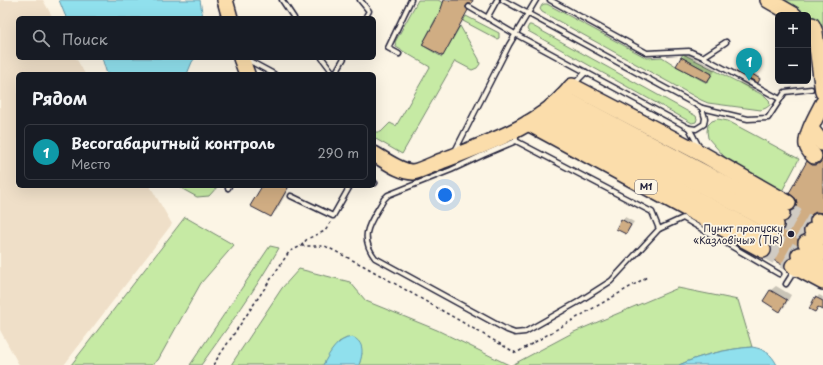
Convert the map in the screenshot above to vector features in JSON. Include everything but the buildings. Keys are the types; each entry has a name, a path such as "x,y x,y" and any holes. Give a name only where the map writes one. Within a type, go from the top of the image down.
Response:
{"highway":[{"path":"225,0 229,16"},
{"path":"768,0 789,12"},
{"path":"814,27 817,91"},
{"path":"242,60 246,72"},
{"path":"549,108 776,226"},
{"path":"376,155 404,170 413,172 452,164 549,108 704,155 776,226"},
{"name":"М1","path":"549,108 776,226"},
{"name":"М1","path":"549,108 776,226"},
{"path":"809,243 823,244"},
{"path":"809,243 823,253"},
{"path":"809,243 823,261"},
{"path":"809,243 823,268"},
{"path":"809,243 821,280"}],"lane":[{"path":"282,0 293,16"},
{"path":"360,0 369,11 366,16"},
{"path":"399,54 388,48 411,0"},
{"path":"487,18 497,0"},
{"path":"503,0 702,108 748,119 768,118 785,92 817,91"},
{"path":"452,164 515,34 536,0"},
{"path":"550,0 647,54 689,51 703,57 780,99"},
{"path":"470,7 515,34 689,128 696,129 704,124 705,118 702,108"},
{"path":"703,57 726,42"},
{"path":"248,60 270,72"},
{"path":"324,60 332,72"},
{"path":"335,72 343,60"},
{"path":"516,141 516,136 519,131 549,108 586,72"},
{"path":"689,128 704,155"},
{"path":"516,141 483,155 452,164 384,198 367,231 366,238 368,249 375,258 506,330 515,332 525,332 578,302 611,281 659,229 683,218 779,274"},
{"path":"516,141 652,212 659,229"},
{"path":"292,196 334,216 349,188"},
{"path":"786,284 809,243"}],"path":[{"path":"213,365 289,252 301,246 307,239 326,231 334,216"},
{"path":"301,246 324,246 364,266 516,353 647,277"}],"shaded area":[{"path":"0,0 43,0 52,16 16,16 16,60 77,60 84,72 16,72 16,188 151,188 172,224 64,365 19,365 0,330"}],"green space":[{"path":"418,0 438,0 444,3 422,45 442,57 460,26 479,59 480,64 477,68 472,70 455,61 402,154 376,139 376,132 381,132 390,123 396,126 430,67 396,47 395,42"},
{"path":"774,0 823,0 823,27 811,21 811,12 796,12"},
{"path":"544,4 547,4 647,58 662,57 707,83 712,74 681,57 683,54 765,96 769,100 770,105 761,110 708,103 701,100 542,12 540,9"},
{"path":"466,16 499,33 499,38 497,39 463,21"},
{"path":"529,25 696,116 696,122 692,123 528,31 527,29"},
{"path":"718,119 728,121 799,159 780,195 729,162 708,138 708,125 712,121"},
{"path":"181,188 216,188 209,196 197,197"},
{"path":"185,217 234,245 201,283 158,360 152,365 71,365"},
{"path":"270,246 279,248 251,293 201,365 190,365"},
{"path":"299,269 350,282 366,301 437,330 509,365 359,365 362,353 347,338 339,342 323,365 231,365 282,288"},
{"path":"678,288 738,300 752,347 714,353 679,365 512,365 574,332"}],"water":[{"path":"59,0 200,0 203,16 66,16"},
{"path":"103,60 194,60 188,72 106,72"},
{"path":"352,337 359,342 362,349 359,365 323,365 331,351 338,343"},
{"path":"752,347 767,352 777,365 679,365 714,353"}],"tunnel":[{"path":"818,150 823,153"},
{"path":"785,209 815,226"},
{"path":"779,220 809,236"},
{"path":"769,238 799,255"},
{"path":"763,250 793,266"}],"place":[{"name":"Весогабаритный контроль","path":"749,81"},
{"name":"Пункт пропуску «Казловічы» (TIR)","path":"791,234"}]}
